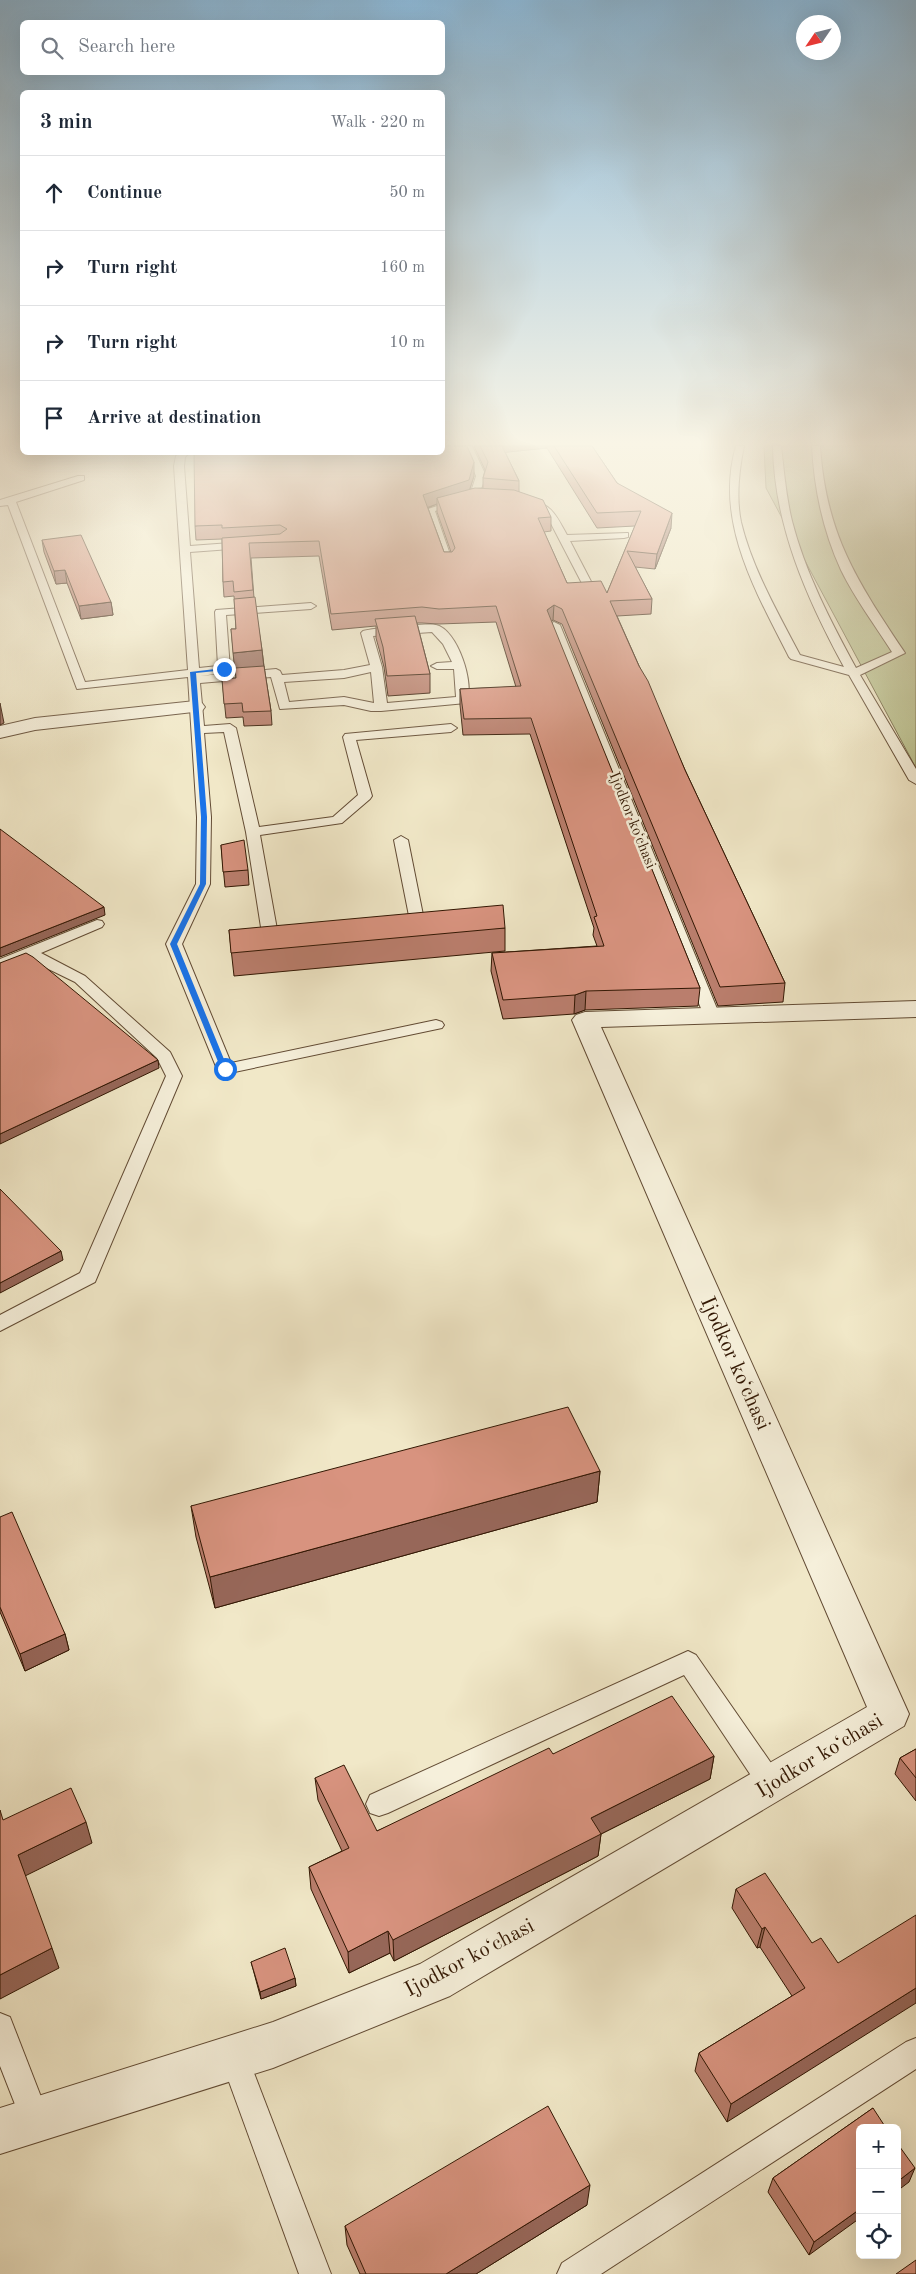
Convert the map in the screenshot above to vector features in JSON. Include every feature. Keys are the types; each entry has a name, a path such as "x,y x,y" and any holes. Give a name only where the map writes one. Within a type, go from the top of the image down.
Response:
{"street":[{"path":"0,732 35,724 195,706"},
{"name":"Ijodkor koʻchasi","path":"0,2131 273,2045 434,1980 890,1714 585,1020 916,1009"}],"lane":[{"path":"26,552 81,686 194,676 276,673 284,706 344,701 371,707 382,707 462,700 464,684 459,665 445,636 435,628 367,633 376,667 382,707"},
{"path":"185,552 204,817 203,884 174,944 225,1069 436,1025"},
{"path":"444,552 448,563"},
{"path":"570,552 592,593"},
{"path":"747,552 759,588 795,657 854,673 899,653 866,604 839,552"},
{"path":"797,552 824,622 916,780"},
{"path":"194,676 224,669 220,612 311,606"},
{"name":"Ijodkor koʻchasi","path":"554,625 712,1016"},
{"path":"437,666 459,665"},
{"path":"277,679 344,674 376,667"},
{"path":"198,730 230,728 237,767 253,832 271,940 291,938"},
{"path":"253,832 337,820 365,796 349,737 450,728"},
{"path":"399,931 418,930 401,840"},
{"path":"0,965 98,924"},
{"path":"0,1324 88,1277 174,1076 164,1056 80,980 29,953"},
{"path":"379,1804 688,1662 770,1784"},
{"path":"0,2027 35,2121"},
{"path":"573,2274 916,2052"},
{"path":"233,2057 315,2274"}],"green space":[{"path":"800,552 916,552 916,768"}],"building":[{"path":"47,552 89,552 111,602 79,606 65,570 54,571"},
{"path":"222,552 250,552 253,590 234,592 233,581 223,582"},
{"path":"321,552 553,552 567,583 601,581 607,593 624,552 628,552 652,599 610,601 639,666 648,681 685,770 785,983 720,987 562,609 554,605 547,610 700,988 586,991 575,995 503,1000 492,953 604,946 594,917 597,916 531,718 464,719 460,689 521,686 496,606 439,609 422,607 331,614"},
{"path":"638,552 658,552 657,554"},
{"path":"255,597 262,650 233,653 231,629 236,629 234,599"},
{"path":"415,616 430,674 387,676 383,647 375,619"},
{"path":"264,666 271,711 243,712 242,703 224,704 222,679 236,678 235,668"},
{"path":"0,829 104,907 0,948"},
{"path":"244,840 248,870 223,872 221,845"},
{"path":"503,905 505,928 231,953 229,930"},
{"path":"26,953 158,1060 0,1134 0,963"},
{"path":"0,1189 61,1251 0,1283"},
{"path":"568,1407 600,1471 210,1577 191,1506"},
{"path":"12,1512 65,1634 20,1654 0,1607 0,1517"},
{"path":"672,1696 714,1756 591,1818 601,1834 393,1940 388,1931 348,1952 309,1867 349,1848 315,1778 344,1765 377,1831 549,1748 553,1754"},
{"path":"916,1749 916,1778 900,1758"},
{"path":"71,1788 86,1822 18,1855 52,1948 0,1975 0,1810 3,1820"},
{"path":"765,1873 812,1943 821,1938 838,1963 916,1915 916,1988 731,2104 699,2053 805,1988 765,1927 762,1929 736,1889"},
{"path":"285,1948 295,1978 260,1992 251,1962"},
{"path":"548,2106 590,2185 446,2274 366,2274 345,2226"},
{"path":"873,2108 883,2124 856,2124 856,2212 814,2242 773,2178"},
{"path":"901,2149 915,2168 901,2179"},
{"path":"916,2260 916,2274 896,2274"}],"route":[{"path":"224,669 193,672 204,817 203,884 174,944 200,1013 225,1069"}]}
